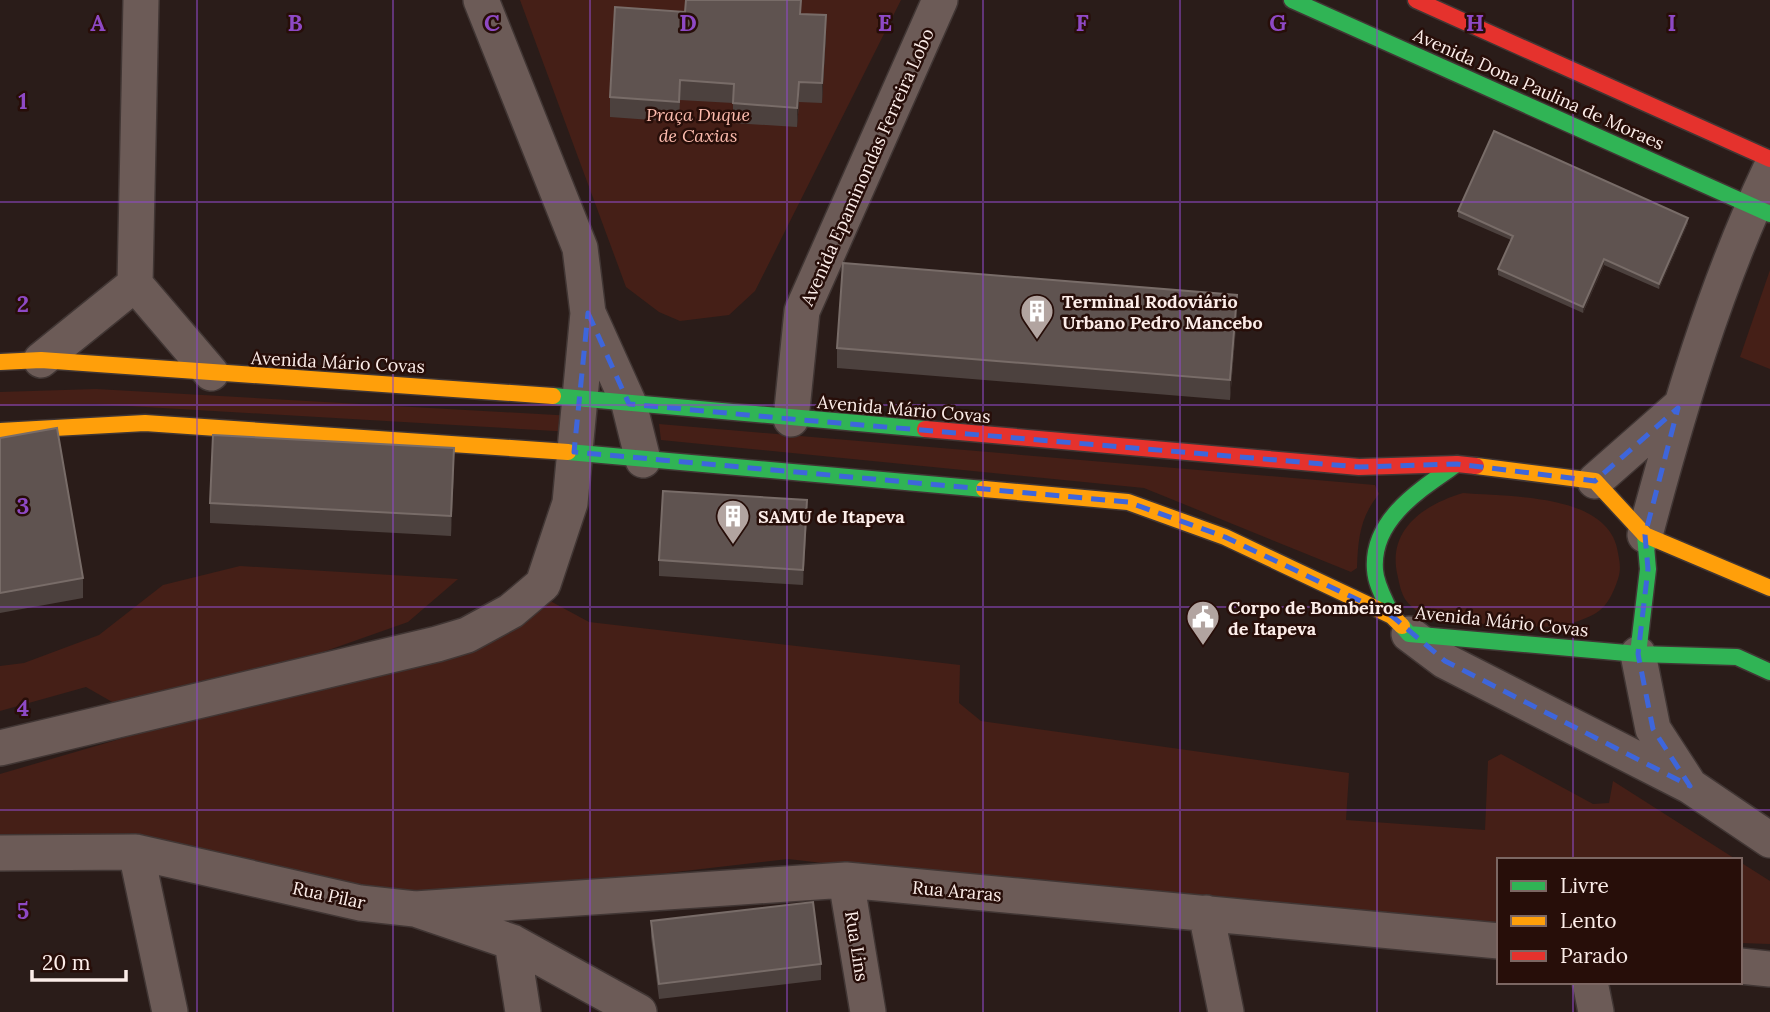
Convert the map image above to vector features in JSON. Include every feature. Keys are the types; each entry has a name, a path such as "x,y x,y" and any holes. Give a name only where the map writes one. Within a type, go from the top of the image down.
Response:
{"main road":[{"name":"Avenida Dona Paulina de Moraes","path":"1292,0 1761,210"},
{"name":"Avenida Dona Paulina de Moraes","path":"1432,3 1770,159"},
{"name":"Avenida Mário Covas","path":"0,362 41,360 580,398 791,419 1359,467 1457,464 1595,481"},
{"name":"Avenida Mário Covas","path":"0,430 145,423 574,452 1128,502 1225,537 1401,625 1638,653 1737,657 1770,672"},
{"path":"1401,625 1375,571 1376,545 1402,505 1457,464"},
{"path":"1595,481 1645,535 1770,588"},
{"path":"1638,653 1648,569 1645,535"}],"street":[{"path":"141,0 135,284 211,373"},
{"path":"0,748 467,635 511,611 543,584 570,503 589,313 580,248 481,0"},
{"name":"Avenida Epaminondas Ferreira Lobo","path":"791,419 803,311 940,0"},
{"path":"1645,535 1678,408 1761,210 1770,170"},
{"path":"41,360 135,284"},
{"path":"589,313 629,404 643,460"},
{"path":"1595,481 1678,408"},
{"path":"1401,625 1445,661 1690,786 1770,840"},
{"path":"1638,653 1653,729 1690,786"},
{"path":"136,852 170,1012"},
{"name":"Rua Pilar","path":"0,853 136,852 360,903 415,909 512,942 639,1012"},
{"name":"Rua Araras","path":"415,909 846,880 1497,941"},
{"name":"Rua Lins","path":"846,880 868,1012"},
{"path":"1206,914 1226,1012"},
{"path":"512,942 523,1012"},
{"path":"1742,966 1770,969"},
{"path":"1590,984 1596,1012"}],"highlighted area":[{"path":"588,313 629,404 791,419 1359,467 1457,464 1595,481 1678,408 1645,535 1648,569 1638,654 1653,729 1690,786 1445,661 1392,616 1225,537 1128,502 574,452"}],"green space":[{"name":"Praça Duque de Caxias","path":"520,0 901,0 755,291 729,315 680,321 659,312 626,287"},
{"path":"1770,270 1770,369 1740,357"},
{"path":"96,389 574,416 572,432 94,404 0,406 0,392"},
{"path":"659,424 1375,485 1379,494 1364,520 1359,538 1357,568 1351,572 1144,488 661,440"},
{"path":"1463,493 1555,502 1578,509 1597,519 1611,533 1620,563 1618,579 1605,605 1594,614 1566,625 1541,627 1444,620 1413,608 1401,591 1396,557 1398,543 1404,531 1423,511"},
{"path":"240,566 458,579 408,622 323,652 166,691 121,707 86,687 0,711 0,666 24,663 99,635 163,585"},
{"path":"541,596 589,622 960,665 959,703 981,721 1349,773 1346,820 1485,830 1488,761 1501,754 1593,804 1609,803 1613,781 1734,858 1497,858 1497,926 1065,891 788,859 417,902 153,839 0,834 0,774 479,634"},
{"path":"1742,863 1770,881 1770,944 1742,943"}],"building":[{"path":"686,0 801,0 800,14 826,15 822,83 799,82 797,108 733,103 734,84 680,80 679,102 610,97 615,7 685,12"},
{"path":"1494,131 1688,218 1659,284 1604,259 1583,307 1498,269 1513,236 1458,211"},
{"name":"Terminal Rodoviário Urbano Pedro Mancebo","path":"843,263 1237,295 1230,380 837,348"},
{"path":"57,428 83,578 0,593 0,438"},
{"path":"213,435 454,448 451,516 210,503"},
{"name":"SAMU de Itapeva","path":"663,491 807,500 803,570 659,560"},
{"path":"813,902 821,964 659,984 651,921"}],"traffic: fast":[{"path":"1292,0 1770,214"},
{"path":"553,396 925,429"},
{"path":"568,452 984,489"},
{"path":"1392,616 1379,588 1375,570 1381,535 1401,507 1457,464"},
{"path":"1638,654 1648,569 1645,535"},
{"path":"1402,626 1409,634 1638,654 1737,657 1770,672"}],"traffic: slow":[{"path":"0,362 41,360 553,396"},
{"path":"0,431 145,423 568,452"},
{"path":"1476,466 1595,481 1645,535 1770,588"},
{"path":"984,489 1128,502 1225,537 1392,616 1402,626"}],"traffic: jam":[{"path":"1416,0 1770,159"},
{"path":"925,429 1359,467 1457,464 1476,466"}],"place":[{"name":"Terminal Rodoviário Urbano Pedro Mancebo","path":"1037,341"},
{"name":"SAMU de Itapeva","path":"733,546"},
{"name":"Corpo de Bombeiros de Itapeva","path":"1203,647"}]}
